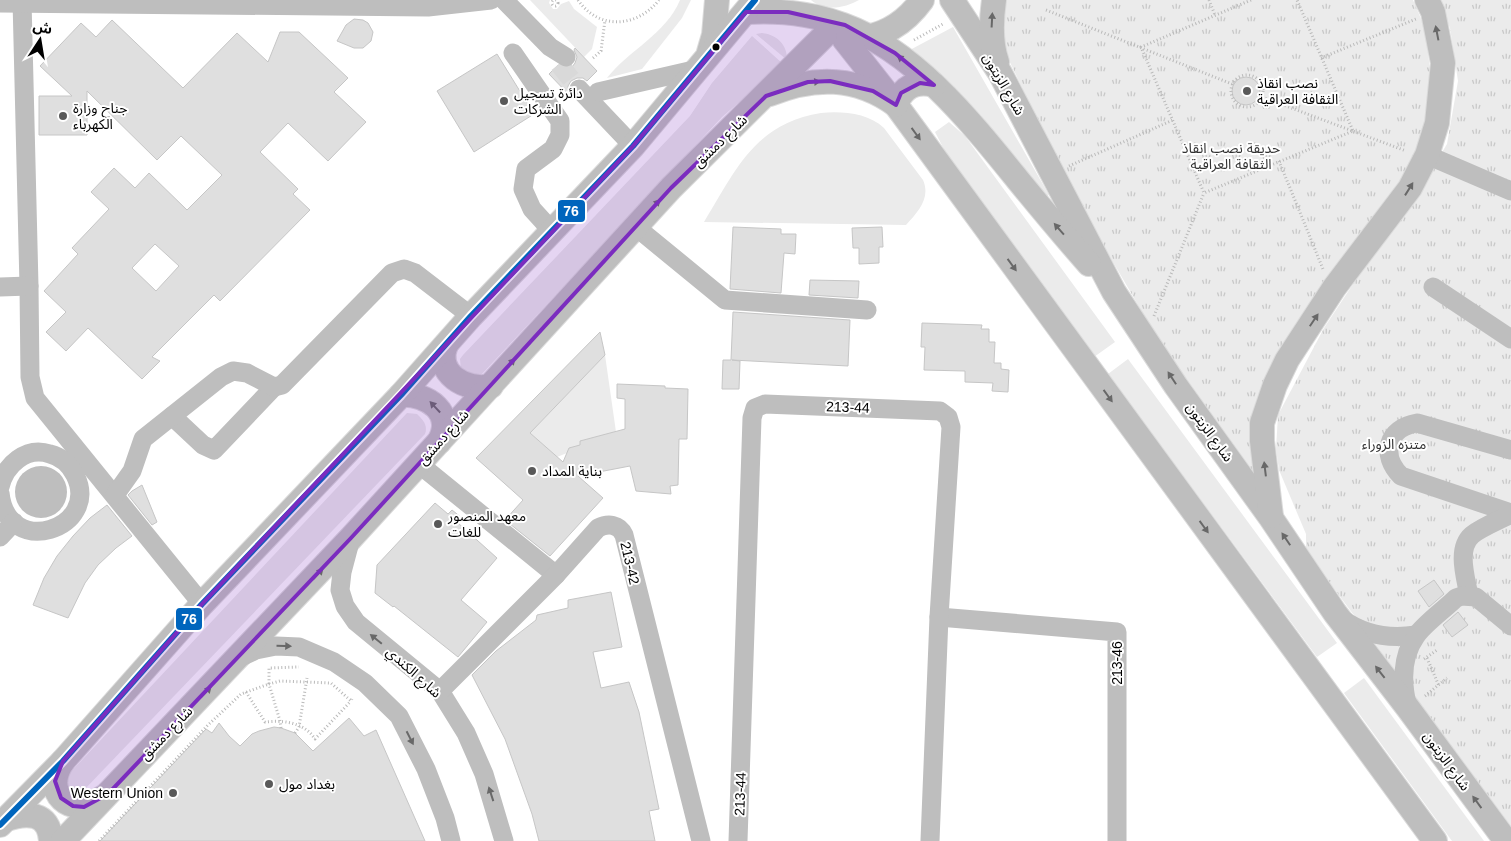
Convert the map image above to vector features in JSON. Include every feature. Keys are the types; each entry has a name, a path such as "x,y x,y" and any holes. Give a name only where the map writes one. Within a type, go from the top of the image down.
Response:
{"main road":[{"path":"698,68 714,35 718,0"},
{"path":"784,6 805,26 835,37 871,38 893,29 912,15 922,0"},
{"path":"994,0 992,36 994,55 1000,73"},
{"path":"2,823 63,761 202,604 636,142 751,6 784,6 845,25 871,38 894,53 960,109 1053,222 1114,292"},
{"path":"1271,518 1262,441 1262,423 1266,407 1287,360 1334,288 1410,188 1427,155 1437,123 1443,63 1430,6"},
{"name":"شارع الزيتون","path":"951,10 1000,73 1114,292 1176,386 1271,518 1335,613 1506,841"},
{"path":"835,37 896,106 1436,841"},
{"name":"شارع دمشق","path":"63,841 351,538 671,188 766,96 835,37"},
{"path":"766,96 787,87 830,81 852,84 873,91 896,106"},
{"path":"896,106 902,93 913,84 927,83 934,85"},
{"path":"446,345 443,352 445,364 450,374 459,382 470,387 481,388 490,386"},
{"path":"400,395 412,394 424,397 434,404 441,413 445,425 444,433 439,442"},
{"path":"63,761 58,769 55,781 56,790 65,802 73,806 84,807 95,803 108,794"},
{"path":"2,823 22,815 37,817 48,829 51,841"}],"street":[{"path":"0,3 75,2 428,7 491,0"},
{"path":"504,0 562,61"},
{"path":"22,2 30,377 35,398 202,604"},
{"path":"513,53 560,121 560,135 553,149 526,169 523,189 532,209 552,231"},
{"path":"592,90 698,68"},
{"path":"592,90 636,142"},
{"path":"592,90 636,142"},
{"path":"1427,155 1511,192"},
{"path":"636,227 725,300 867,310"},
{"path":"172,416 202,445 214,450 274,387 282,385 392,274 404,269 415,273 471,316"},
{"path":"0,286 29,286"},
{"path":"1434,287 1511,339"},
{"path":"115,495 132,471 143,439 221,377 234,371 247,373 274,387"},
{"name":"213-44","path":"738,841 752,418 755,408 765,404 940,411 948,417 951,427 939,617 930,841"},
{"path":"1511,450 1417,423 1408,424 1400,428 1390,443 1389,452 1390,461 1394,469 1401,476 1511,514"},
{"path":"0,487 7,469 15,461 25,455 36,452 50,453 62,459 72,469 78,481 80,495 76,508 69,520 57,528 44,532 30,531 17,525 7,516 1,503 0,493"},
{"path":"419,464 556,575"},
{"path":"1469,596 1463,555 1467,542 1472,534 1511,514"},
{"path":"0,537 14,522"},
{"name":"213-42","path":"440,691 556,575 598,528 605,524 622,531 701,841"},
{"name":"شارع الكندي","path":"351,538 342,572 340,590 345,606 356,622 440,691 466,733 484,774 504,841"},
{"path":"1408,708 1404,671 1406,658 1416,635 1456,598 1469,596 1482,601 1511,626"},
{"path":"1335,613 1353,626 1373,634 1394,637 1416,635"},
{"name":"213-46","path":"939,617 1116,632 1117,841"},
{"path":"238,658 256,650 276,646 299,647 334,662 365,683 399,716 426,769 445,818 451,841"}],"path":[{"path":"578,0 593,15 605,20 620,22 635,19 648,12 659,0"},
{"path":"1209,0 1215,15"},
{"path":"1141,47 1252,0"},
{"path":"1297,0 1352,131"},
{"path":"1321,58 1430,6"},
{"path":"909,43 951,10"},
{"path":"1046,10 1232,84"},
{"path":"593,58 601,51 605,20"},
{"path":"1141,47 1204,193"},
{"path":"1240,76 1253,76 1262,85 1262,97 1253,106 1240,106 1232,97 1232,84 1240,76"},
{"path":"1262,97 1413,154 1427,155"},
{"path":"1052,173 1173,120"},
{"path":"1145,338 1204,193 1352,131"},
{"path":"1279,161 1326,278 1334,288"},
{"path":"281,728 269,684 269,668 299,668 299,647"},
{"path":"1437,650 1427,658 1439,686"},
{"path":"1408,708 1447,678"},
{"path":"295,733 299,727 307,680"},
{"path":"99,841 207,726 241,694 246,692 269,684 280,681 307,680 330,683 353,699 315,739 312,734 299,727 280,721 265,722 246,692"}],"highlighted area":[{"path":"746,12 788,12 845,25 895,53 934,85 920,83 901,93 896,105 873,91 830,81 808,82 766,96 671,188 351,538 108,794 84,807 73,806 61,798 55,781 63,761 202,604 633,146"}],"green space":[{"path":"530,0 550,0 549,3 553,9 557,9 561,4 569,1 574,9 597,27 592,49 584,57"},
{"path":"680,0 691,0 682,18 642,69 607,78 666,23"},
{"path":"811,0 859,0 835,8 822,6"},
{"name":"حديقة نصب انقاذ الثقافة العراقية","path":"1007,0 1413,0 1425,28 1430,69 1427,121 1410,170 1301,323 1255,479 1244,468 1141,310 1075,197 1003,48 999,20"},
{"name":"متنزه الزوراء","path":"1437,0 1511,0 1511,826 1306,551 1306,534 1279,470 1276,449 1278,415 1324,328 1369,260 1417,194 1447,144 1458,81 1450,28"},
{"path":"953,27 1049,195 1044,198 978,112 962,95 908,51"},
{"path":"762,33 773,36 781,42 787,55 787,60 756,34"},
{"path":"752,36 783,64 722,117 480,376 476,377 461,369 460,359 463,355 690,116 712,83"},
{"path":"837,112 863,116 884,128 923,180 925,187 922,204 906,225 704,222 726,185 749,152 779,127 798,119 821,113"},
{"path":"949,122 965,136 1115,342 1094,357 947,155 935,132"},
{"path":"605,355 616,432 580,441 580,445 557,457 530,433"},
{"path":"1128,359 1337,643 1317,657 1108,374"},
{"path":"407,413 417,414 421,418 425,425 425,434 83,791 78,795 70,793 65,782 67,776"},
{"path":"1364,678 1484,841 1452,841 1344,693"}],"shaded area":[{"path":"36,466 46,466 55,470 63,478 67,492 63,506 55,514 46,518 36,518 27,514 19,506 15,497 15,487 19,478 27,470"}],"building":[{"path":"354,19 363,20 368,23 373,32 371,41 363,48 354,48 337,41 346,25"},
{"path":"112,20 183,88 237,33 268,62 280,32 299,32 348,78 334,92 366,122 328,161 288,123 260,152 298,189 293,194 310,210 220,301 214,295 152,357 160,361 142,379 88,328 66,351 46,332 66,312 44,291 78,254 72,248 109,209 91,192 114,168 135,188 149,173 187,210 222,175 181,136 157,160 87,91 87,135 39,135 39,96 72,96 40,66 81,23 96,37","holes":["155,244 179,266 156,291 132,268"]},
{"path":"575,48 597,71 587,81 583,78 577,78 571,81 568,91 571,97 549,74 558,65 566,68 572,67 577,57"},
{"path":"497,54 534,114 474,152 437,91"},
{"path":"1246,77 1256,81 1260,91 1256,101 1246,105 1236,101 1232,91 1236,81"},
{"path":"733,227 781,229 781,234 796,234 795,254 784,253 781,293 730,289"},
{"path":"882,227 883,247 879,247 879,263 859,264 859,248 853,248 852,228"},
{"path":"810,280 859,281 858,298 809,295"},
{"path":"733,312 850,320 848,366 732,360 740,361 739,389 722,389 723,360 731,360"},
{"path":"922,323 982,325 981,329 989,329 989,342 995,342 994,363 1001,363 1001,369 1009,370 1008,392 992,391 993,383 965,382 965,371 924,370 925,347 921,347"},
{"path":"600,332 605,355 530,433 563,462 569,448 580,445 580,441 625,429 625,399 617,398 617,384 688,389 687,439 679,439 678,485 670,486 671,494 636,491 630,466 578,476 603,498 550,556 505,520 523,500 476,458"},
{"path":"142,485 157,522 152,525 128,495"},
{"path":"435,503 448,514 452,510 462,518 458,523 497,558 461,600 487,622 458,657 375,593 377,565"},
{"path":"107,505 132,536 98,565 85,583 68,618 33,605 44,578 57,556 90,518"},
{"path":"1434,580 1444,594 1429,607 1418,591"},
{"path":"611,592 622,647 593,652 601,688 629,682 639,712 659,809 649,811 655,841 539,841 532,814 505,739 472,675 496,651 536,620 537,615 568,608 568,600"},
{"path":"1458,612 1468,625 1452,637 1443,625"},
{"name":"بغداد مول","path":"349,718 364,736 376,730 425,841 100,841 206,729 212,733 219,723 240,746 252,734 274,727 281,728 295,733 313,751"}],"tunnel":[{"path":"559,64 579,89"}],"transit line":[{"name":"76","path":"0,825 63,761 202,604 401,395 471,316 633,146 755,0"}],"place":[{"name":"نصب انقاذ الثقافة العراقية","path":"1247,91"},
{"name":"دائرة تسجيل الشركات","path":"504,101"},
{"name":"جناح وزارة الكهرباء","path":"63,116"},
{"name":"بناية المداد","path":"532,471"},
{"name":"معهد المنصور للغات","path":"438,524"},
{"name":"بغداد مول","path":"269,784"},
{"name":"Western Union","path":"173,793"}]}
